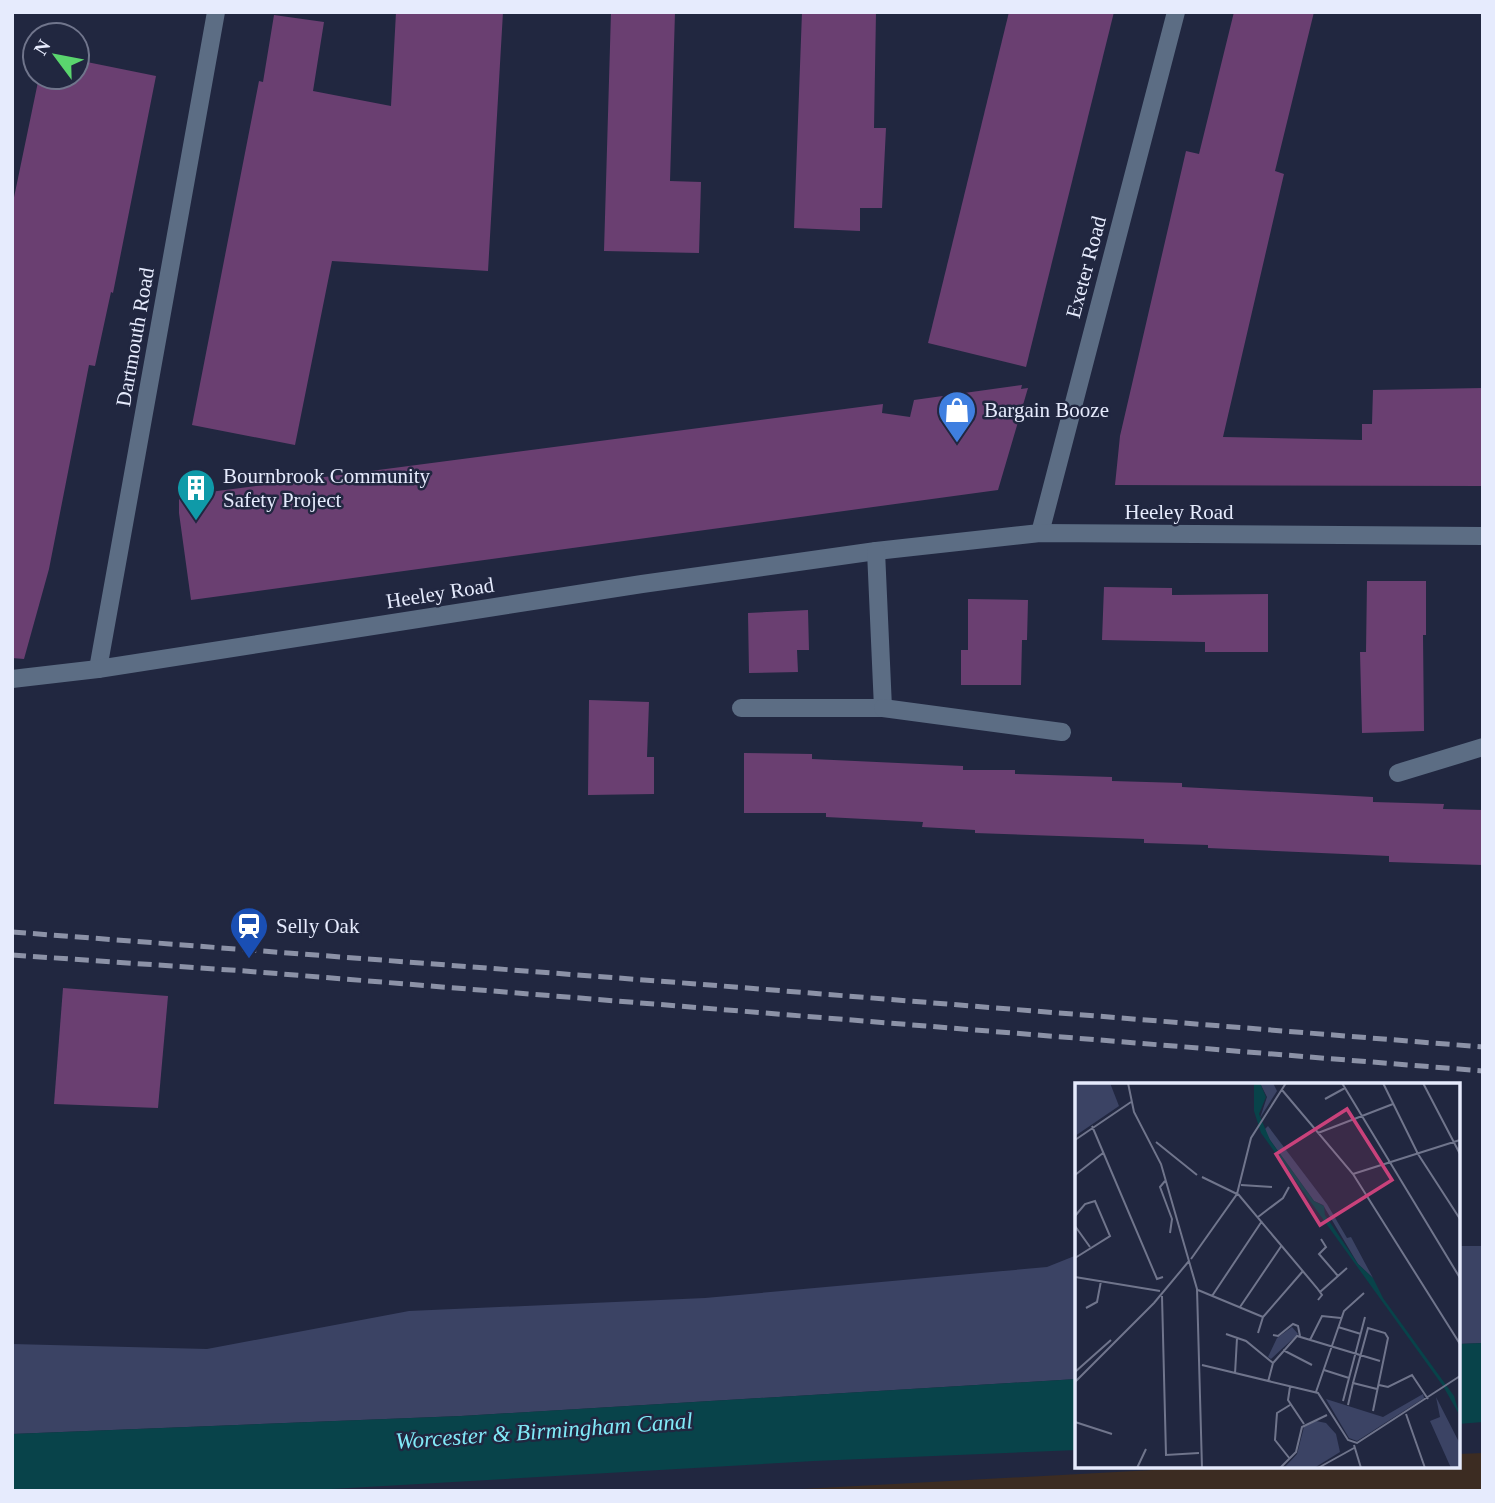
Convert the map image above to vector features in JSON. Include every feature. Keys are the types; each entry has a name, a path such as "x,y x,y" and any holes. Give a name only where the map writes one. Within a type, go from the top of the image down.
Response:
{"street":[{"name":"Dartmouth Road","path":"98,669 216,12"},
{"name":"Exeter Road","path":"1040,533 1176,12"},
{"name":"Heeley Road","path":"12,679 98,669 642,584 876,551 1040,533 1482,536 1483,552"},
{"path":"876,551 883,708"},
{"path":"741,708 883,708 1062,732"},
{"path":"1398,773 1483,747"}],"shaded area":[{"path":"1460,1246 1483,1246 1483,1343 1460,1344"},
{"path":"1075,1256 1075,1379 461,1416 12,1434 12,1344 207,1349 409,1311 705,1298 1047,1267"},
{"path":"1483,1453 1483,1491 765,1491 1189,1468 1460,1468 1460,1454"}],"water":[{"path":"1483,1343 1483,1422 1460,1424 1460,1344"},
{"name":"Worcester & Birmingham Canal","path":"1075,1379 1075,1450 814,1461 297,1491 12,1491 12,1434 461,1416"}],"building":[{"path":"396,12 503,12 488,271 332,261 295,445 192,425 259,81 263,82 274,15 324,22 313,91 391,106"},
{"path":"611,12 675,12 670,181 701,182 699,253 604,251"},
{"path":"802,12 876,12 874,128 886,128 882,208 860,208 860,231 794,228"},
{"path":"1009,12 1114,12 1026,367 928,343"},
{"path":"1234,12 1314,12 1275,171 1284,174 1223,437 1362,440 1362,424 1372,424 1373,390 1483,388 1483,486 1115,485 1120,436 1186,151 1199,154"},
{"path":"91,63 156,76 113,293 111,292 95,366 89,365 49,569 24,659 12,658 12,207 36,91 91,91"},
{"path":"1022,385 1021,389 1028,388 998,490 191,600 179,496 883,404 882,413 910,417 914,400"},
{"path":"1367,581 1426,581 1426,635 1423,635 1424,731 1362,733 1360,652 1366,652"},
{"path":"1104,587 1172,588 1172,595 1268,594 1268,652 1205,652 1205,642 1102,640"},
{"path":"968,599 1028,600 1027,640 1022,640 1021,685 961,685 961,650 968,650"},
{"path":"808,610 809,650 797,650 798,672 749,673 748,613"},
{"path":"589,700 649,702 647,757 654,757 654,794 588,795"},
{"path":"744,753 812,754 812,759 963,766 963,770 1015,770 1015,774 1112,777 1112,781 1182,783 1182,787 1373,797 1373,802 1444,804 1443,809 1483,810 1483,865 1389,862 1389,856 1208,848 1208,845 1144,843 1144,839 975,833 975,830 922,827 923,822 826,817 826,813 744,813"},
{"path":"63,988 168,996 158,1108 54,1104"}],"railway":[{"path":"12,932 1483,1047"},
{"path":"12,955 245,971 1483,1071"}],"place":[{"name":"Bargain Booze","path":"957,444"},
{"name":"Bournbrook Community Safety Project","path":"196,522"},
{"name":"Selly Oak","path":"249,960"}]}
